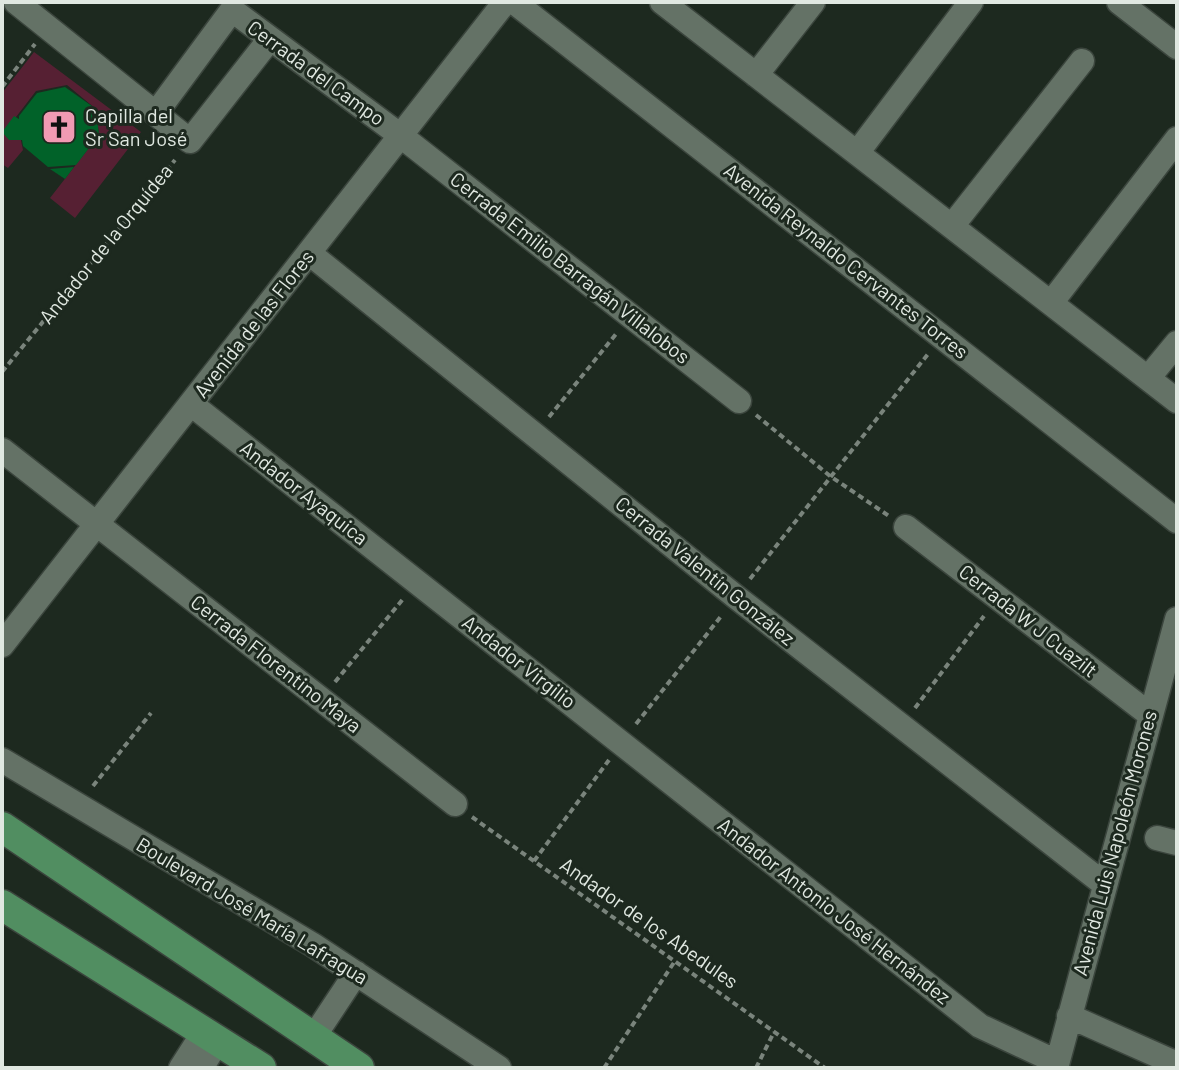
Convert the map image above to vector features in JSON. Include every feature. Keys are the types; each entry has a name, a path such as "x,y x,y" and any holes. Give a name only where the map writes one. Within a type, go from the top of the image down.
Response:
{"main road":[{"path":"2,827 359,1068"},
{"path":"2,905 261,1068"}],"street":[{"path":"16,2 190,141 269,40"},
{"name":"Avenida de las Flores","path":"2,645 505,2"},
{"name":"Avenida Reynaldo Cervantes Torres","path":"514,2 1177,521"},
{"path":"662,2 1177,401"},
{"path":"756,75 813,2"},
{"path":"857,153 971,2"},
{"path":"1127,4 1177,47"},
{"name":"Cerrada del Campo","path":"156,113 232,10 401,136"},
{"path":"952,226 1082,61"},
{"name":"Cerrada Emilio Barragán Villalobos","path":"401,136 739,401"},
{"path":"1051,303 1177,139"},
{"name":"Cerrada Valentín González","path":"309,253 1104,884"},
{"path":"1148,378 1177,343"},
{"name":"Andador Ayaquica","path":"191,404 417,582"},
{"name":"Cerrada Florentino Maya","path":"2,450 455,804"},
{"name":"Cerrada W J Cuazilt","path":"906,527 1149,714"},
{"name":"Andador Virgilio","path":"417,582 621,743"},
{"name":"Avenida Luis Napoleón Morones","path":"1057,1065 1177,619"},
{"name":"Andador Antonio José Hernández","path":"621,743 980,1026 1057,1065"},
{"name":"Boulevard José María Lafragua","path":"2,760 313,945 499,1068"},
{"path":"313,1038 356,973"},
{"path":"1069,1016 1177,1064"},
{"path":"181,1068 211,1036"},
{"path":"201,1068 211,1036"}],"path":[{"path":"2,87 48,27"},
{"name":"Andador de la Orquídea","path":"2,372 190,141"},
{"path":"535,434 631,316"},
{"path":"739,401 830,476 906,527"},
{"path":"322,699 417,582"},
{"path":"902,726 998,598"},
{"path":"77,806 151,713"},
{"name":"Andador de los Abedules","path":"455,804 825,1068"},
{"path":"604,1068 675,961"},
{"path":"756,1068 774,1032"}],"shaded area":[{"path":"34,52 141,132 75,218 50,198 99,135 96,109 67,85 36,91 16,117 23,150 8,168 2,164 2,93"}],"building":[{"name":"Capilla del Sr San José","path":"65,87 96,109 99,135 76,165 48,167 23,146 22,140 9,140 2,132 14,116 19,119 37,93"},
{"path":"74,167 65,179 50,169"}],"place":[{"name":"Capilla del Sr San José","path":"59,127"}]}
